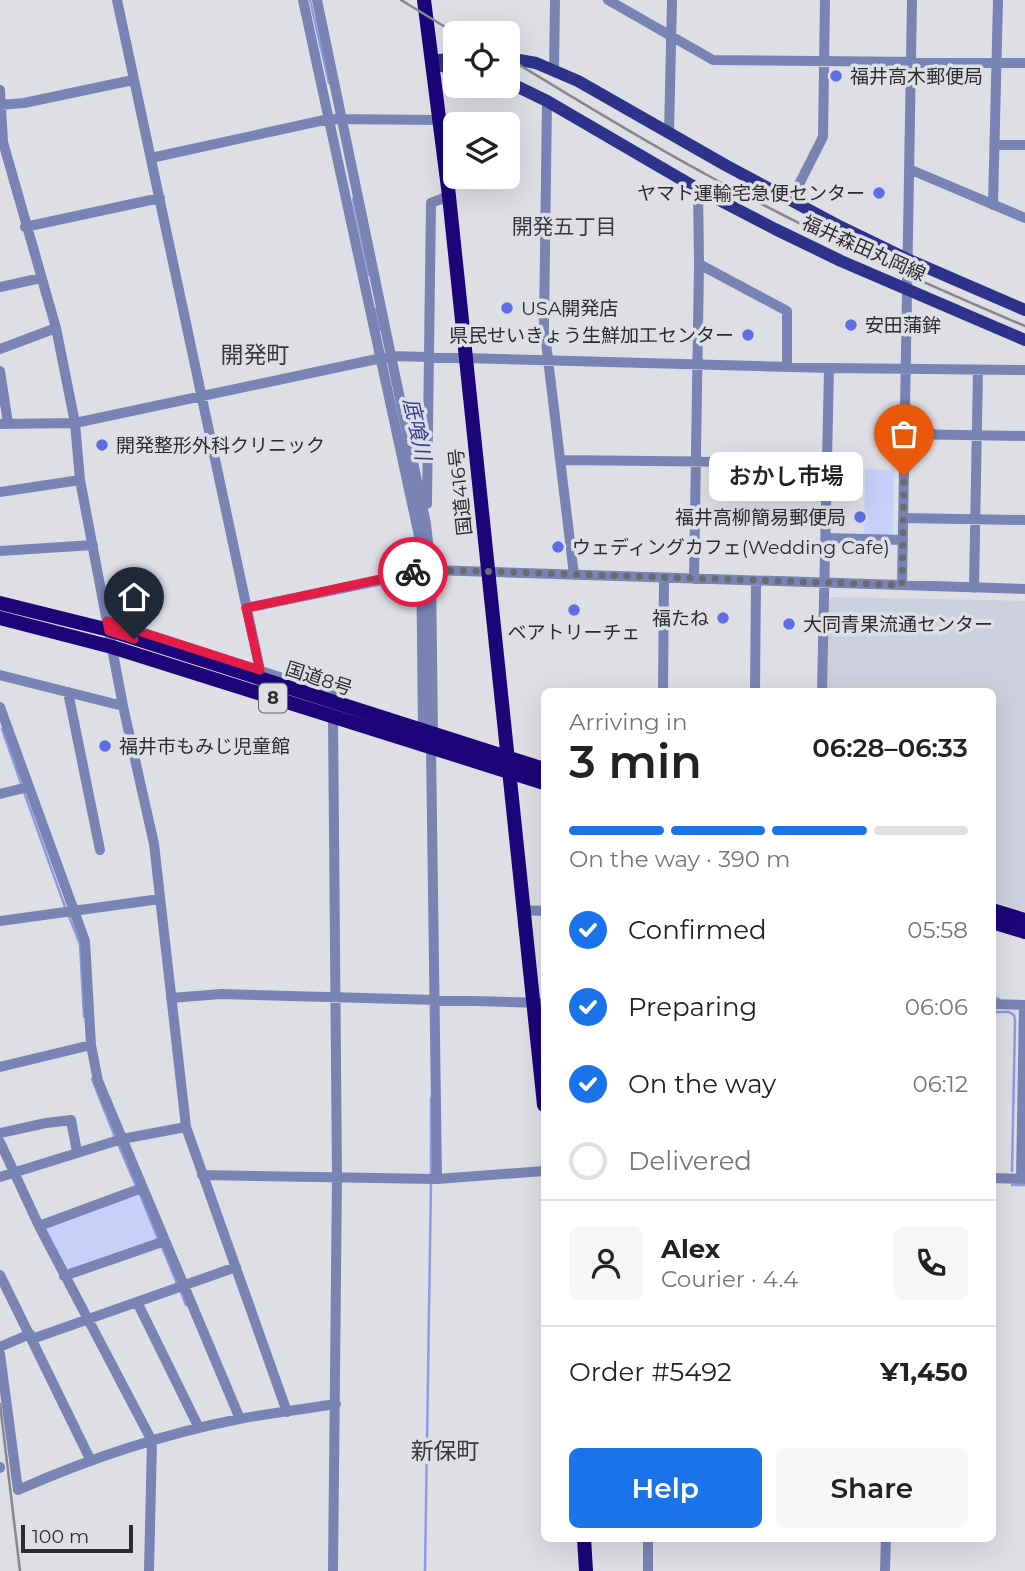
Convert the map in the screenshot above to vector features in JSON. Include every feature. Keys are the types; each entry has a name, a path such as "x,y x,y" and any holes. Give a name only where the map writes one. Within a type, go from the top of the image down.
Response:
{"highway":[{"name":"国道416号","path":"424,0 449,197 522,910 539,1003 541,1044"},
{"name":"国道8号","path":"0,603 108,626 429,733 507,764 541,781"},
{"name":"国道8号","path":"0,618 112,647 333,717 429,733"},
{"name":"国道8号","path":"507,764 541,769"},
{"path":"996,911 1025,920"},
{"path":"996,923 1025,932"},
{"path":"583,1542 586,1571"}],"main road":[{"path":"432,62 443,60"},
{"name":"福井森田丸岡線","path":"520,60 537,63 578,81 791,200 907,259 1025,310"},
{"path":"432,62 443,66"},
{"name":"福井森田丸岡線","path":"520,88 698,189 841,261 1025,340"}],"street":[{"path":"117,0 260,670"},
{"path":"303,0 426,524"},
{"path":"317,0 343,118 426,570"},
{"path":"554,70 555,0"},
{"path":"608,0 713,60 1025,63"},
{"path":"669,134 672,0"},
{"path":"791,200 823,137 825,0"},
{"path":"902,585 912,0"},
{"path":"993,205 998,0"},
{"path":"0,105 24,103 133,80"},
{"path":"0,90 3,142 25,227 56,328 75,424 80,480 123,706 154,844 186,1127 287,1412"},
{"path":"547,101 544,326 574,575"},
{"path":"151,158 329,119 440,120"},
{"path":"995,145 1025,145"},
{"path":"909,169 1025,218"},
{"path":"694,579 698,189"},
{"path":"437,1180 426,524 431,203 449,197"},
{"path":"25,227 160,198"},
{"path":"699,264 787,311 787,366"},
{"path":"0,287 41,278"},
{"path":"0,349 56,328"},
{"path":"0,371 4,423 75,424 386,357 1025,370"},
{"path":"822,688 829,368"},
{"path":"974,588 978,370"},
{"path":"905,434 1025,436"},
{"path":"560,460 827,463"},
{"path":"0,492 80,480"},
{"path":"903,518 1025,520"},
{"path":"826,538 903,540"},
{"path":"0,551 93,545"},
{"path":"246,608 426,570 1025,589"},
{"path":"663,688 664,578"},
{"path":"755,688 756,581"},
{"path":"108,626 260,670 429,733"},
{"path":"0,675 123,706"},
{"path":"68,692 100,850"},
{"path":"0,707 85,941 91,1045 98,1082 240,1419"},
{"path":"333,717 337,1177 333,1571"},
{"path":"0,794 27,786"},
{"path":"0,921 160,899"},
{"path":"522,910 541,911"},
{"path":"171,998 221,994 539,1003"},
{"path":"996,1004 1024,1005 1023,1179 996,1178"},
{"path":"0,1067 91,1045"},
{"path":"0,1133 71,1120 77,1152"},
{"path":"0,1177 122,1139 186,1127"},
{"path":"0,1142 64,1276 152,1441 149,1571"},
{"path":"202,1175 437,1180 541,1171"},
{"path":"39,1226 142,1188"},
{"path":"64,1276 165,1241"},
{"path":"0,1348 236,1267"},
{"path":"0,1275 92,1461"},
{"path":"137,1302 199,1428"},
{"path":"0,1354 18,1490 92,1461 199,1428 336,1404"},
{"path":"648,1542 648,1571"},
{"path":"885,1571 886,1542"}],"shaded area":[{"path":"865,469 894,470 893,535 864,536"},
{"path":"832,597 1025,601 1025,912 996,902 996,688 827,688 829,600"},
{"path":"136,1190 159,1240 64,1276 40,1228"}],"waterway":[{"name":"底喰川","path":"310,0 329,83"},
{"name":"底喰川","path":"353,199 369,275"},
{"name":"底喰川","path":"376,309 380,330"},
{"path":"2,729 22,786"},
{"path":"24,792 65,907"},
{"path":"68,914 80,944 84,1017"},
{"path":"996,1012 1009,1012 1014,1015 1015,1021 1012,1171"},
{"path":"92,1079 115,1137"},
{"path":"431,1098 431,1176"},
{"path":"118,1144 136,1186"},
{"path":"425,1571 431,1182"},
{"path":"1012,1185 1025,1185"},
{"path":"139,1192 159,1241"},
{"path":"162,1247 178,1286"},
{"path":"181,1292 186,1305"}],"railway":[{"path":"401,0 443,26"},
{"path":"520,65 632,133 747,197 865,255 1025,326"},
{"path":"0,1404 20,1571"}],"way so far":[{"path":"413,572 475,571 902,585 904,476"}],"place":[{"name":"福井高木郵便局","path":"836,76"},
{"name":"ヤマト運輸宅急便センター","path":"879,193"},
{"name":"USA開発店","path":"507,308"},
{"name":"安田蒲鉾","path":"851,325"},
{"name":"県民せいきょう生鮮加工センター","path":"748,335"},
{"name":"開発整形外科クリニック","path":"102,445"},
{"name":"おかし市場","path":"904,476"},
{"name":"福井高柳簡易郵便局","path":"860,517"},
{"name":"ウェディングカフェ(Wedding Cafe)","path":"558,547"},
{"name":"ベアトリーチェ","path":"574,610"},
{"name":"福たね","path":"723,618"},
{"name":"大同青果流通センター","path":"789,624"},
{"name":"福井市もみじ児童館","path":"105,746"}],"district":[{"name":"開発五丁目","path":"564,227"},
{"name":"開発町","path":"255,355"},
{"name":"新保町","path":"445,1451"}],"route":[{"path":"134,639 109,631 107,621 260,670 246,608 413,572"}]}
